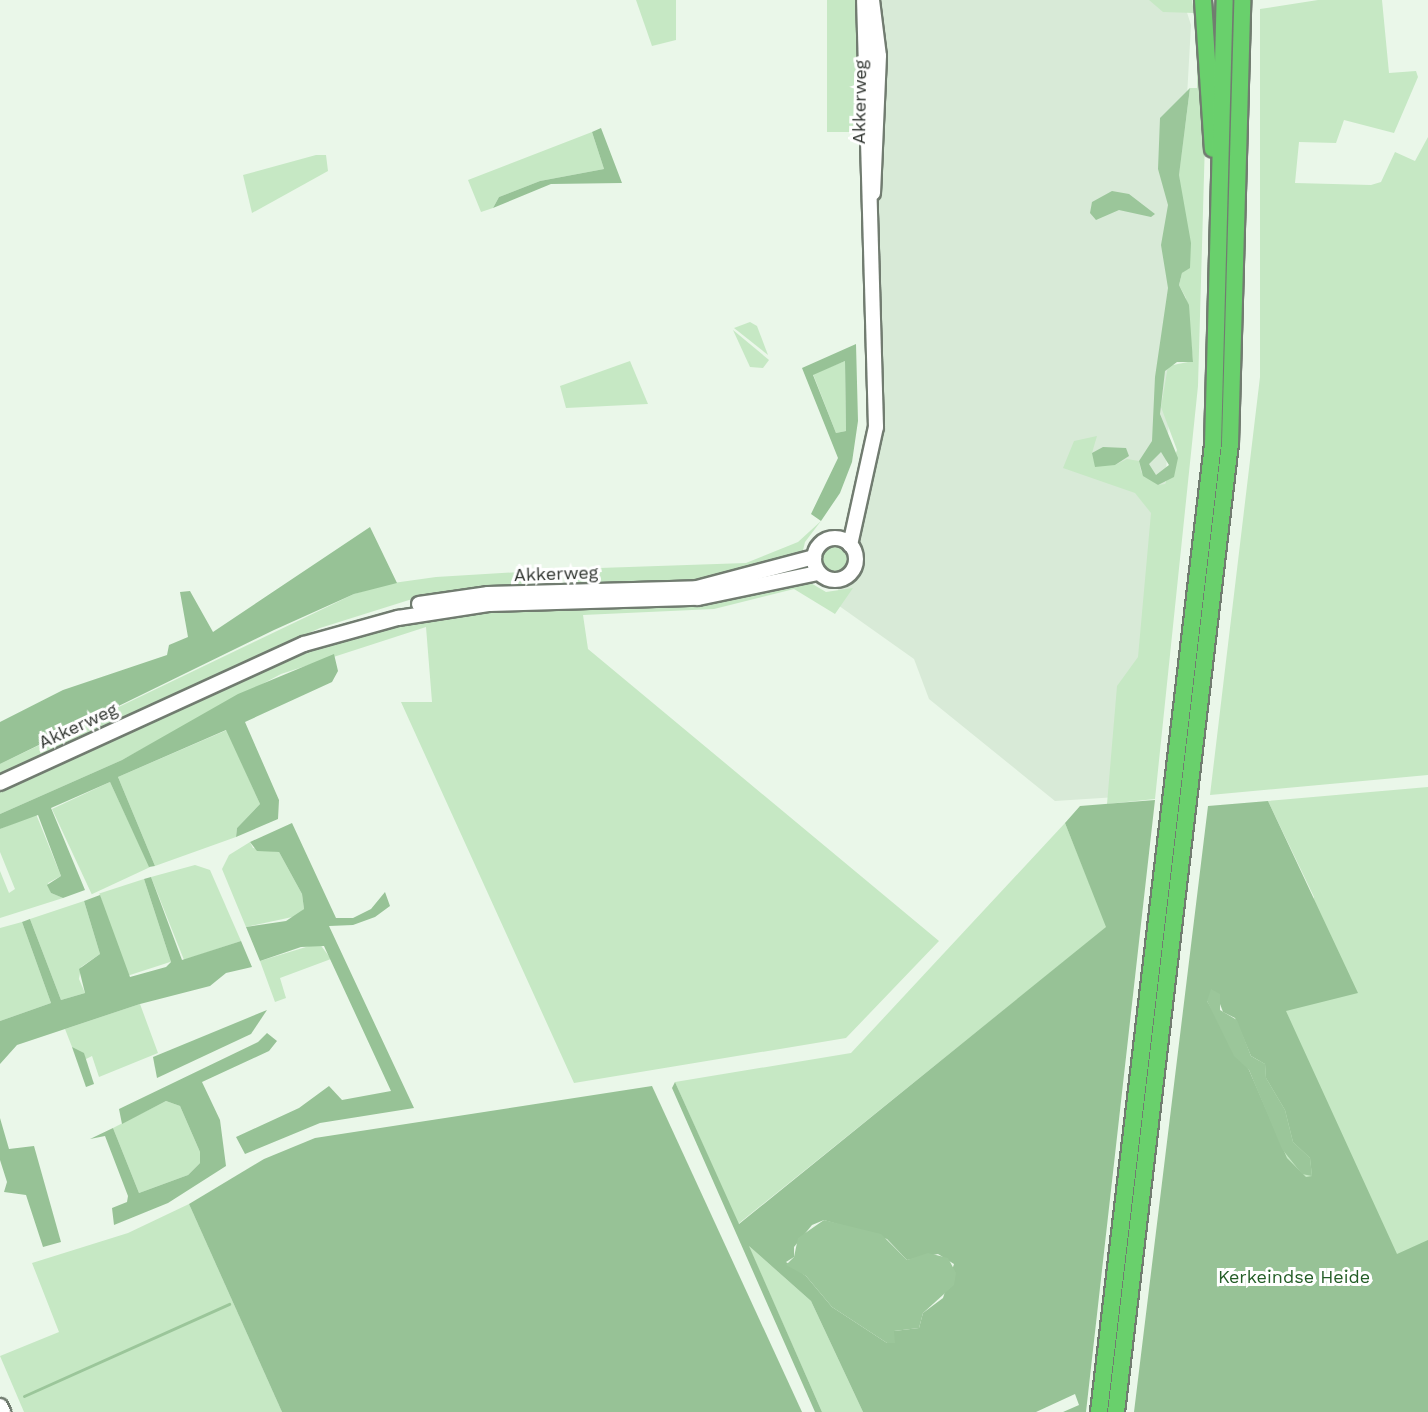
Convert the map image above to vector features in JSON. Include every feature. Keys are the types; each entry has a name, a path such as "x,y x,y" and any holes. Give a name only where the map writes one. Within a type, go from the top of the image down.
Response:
{"highway":[{"path":"1203,0 1221,262"},
{"path":"1099,1412 1211,457 1221,262 1224,0"},
{"path":"1116,1412 1230,443 1242,0"},
{"path":"1241,21 1246,0"}],"main road":[{"name":"Akkerweg","path":"850,545 858,500 876,427 864,0"},
{"name":"Akkerweg","path":"871,204 876,179 879,56 872,0"},
{"name":"Akkerweg","path":"835,538 858,500"},
{"path":"835,538 850,545 856,561 847,577 829,580 818,573 814,557 823,542 835,538"},
{"name":"Akkerweg","path":"0,783 304,644 431,611 564,596 716,585 814,557"},
{"name":"Akkerweg","path":"564,596 698,598 818,573"},
{"path":"0,1406 3,1412"}],"shaded area":[{"path":"874,0 1183,0 1191,25 1148,795 1055,801 929,699 914,659 835,603 875,433"},
{"path":"1190,88 1179,175 1191,243 1190,268 1182,273 1179,285 1189,305 1193,362 1177,362 1165,371 1160,414 1178,458 1174,477 1158,485 1143,476 1139,461 1152,441 1155,377 1168,288 1161,245 1168,205 1158,169 1160,118","holes":["1161,452 1169,465 1156,475 1149,464"]},
{"path":"1112,191 1129,194 1155,214 1151,217 1119,210 1096,220 1090,213 1092,202"},
{"path":"1103,447 1126,448 1129,456 1115,465 1095,467 1092,453"},
{"path":"1211,989 1220,994 1220,1010 1237,1020 1251,1056 1265,1064 1266,1078 1285,1110 1293,1142 1310,1158 1312,1176 1302,1174 1282,1149 1249,1070 1234,1056 1207,1001"},
{"path":"824,1220 881,1234 907,1260 928,1253 948,1258 956,1273 954,1285 923,1313 919,1328 894,1331 895,1343 887,1343 832,1307 806,1276 786,1265 794,1257 798,1238"}],"green space":[{"path":"636,0 676,0 676,40 652,46"},
{"path":"827,0 859,0 859,132 827,132"},
{"path":"1149,0 1192,0 1194,13 1163,12"},
{"path":"1318,0 1382,0 1389,73 1416,71 1418,77 1394,133 1344,120 1336,143 1299,142 1295,183 1371,185 1381,182 1395,152 1415,161 1428,137 1428,775 1210,795 1260,377 1260,9"},
{"path":"1197,48 1205,141 1198,386 1155,799 1107,804 1117,686 1138,657 1151,513 1135,493 1063,468 1074,441 1097,436 1092,453 1115,465 1127,459 1139,461 1141,472 1158,485 1165,484 1177,450 1161,407 1168,366 1193,361 1186,298 1179,285 1182,273 1190,267 1179,175 1190,88 1197,88"},
{"path":"601,128 622,183 551,184 493,208 499,197 540,181 604,169 592,132"},
{"path":"592,132 604,169 540,181 499,197 493,208 481,212 468,180"},
{"path":"316,155 326,155 328,171 252,213 243,175"},
{"path":"750,322 757,326 768,355 734,328"},
{"path":"733,330 769,360 763,368 750,367"},
{"path":"856,344 858,421 852,462 840,493 821,521 811,514 838,458 802,368","holes":["845,361 846,431 836,433 813,375"]},
{"path":"630,361 648,404 566,408 560,386"},
{"path":"845,361 846,431 836,433 813,374"},
{"path":"821,521 805,542 801,559 725,581 582,585 570,575 570,569 746,563 798,542"},
{"path":"370,527 397,583 354,594 274,630 0,764 0,722 63,690 167,655 169,645 188,637 180,592 190,591 213,632"},
{"path":"833,545 843,549 847,559 843,569 833,573 823,569 819,559 823,549"},
{"path":"554,570 554,579 544,585 425,595 320,628 0,774 0,764 354,594 386,584 436,577"},
{"path":"809,582 826,592 853,588 835,614 794,589 714,609 583,615 588,649 939,941 846,1038 574,1083 401,702 432,702 426,627 281,674 122,760 0,814 0,789 313,647 412,617"},
{"path":"334,654 338,671 332,682 245,722 279,800 278,819 236,837 237,828 260,804 226,730 118,777 155,866 149,867 110,782 51,808 85,890 63,898 51,893 47,885 61,876 38,815 0,829 0,814 122,760 238,694"},
{"path":"227,730 260,804 237,828 236,837 155,866 118,777"},
{"path":"110,782 150,867 92,894 52,809"},
{"name":"Kerkeindse Heide","path":"1428,787 1428,1412 1144,1412 1314,897 1268,801"},
{"path":"1155,800 1086,1412 1063,1412 1079,1405 1075,1394 1036,1412 863,1412 811,1301 749,1246 822,1412 815,1412 672,1088 675,1082 739,1224 1106,927 1065,823 1080,806","holes":["824,1220 887,1239 907,1260 938,1254 954,1264 943,1298 923,1313 919,1328 894,1331 887,1343 832,1307 806,1276 786,1262 794,1257 794,1247 812,1225"]},
{"name":"Kerkeindse Heide","path":"1268,801 1358,993 1286,1011 1397,1254 1428,1240 1428,1412 1134,1412 1208,806","holes":["1207,1001 1220,1004 1223,1012 1235,1018 1251,1056 1265,1064 1266,1078 1285,1110 1293,1142 1310,1158 1312,1176 1306,1177 1287,1158 1249,1070"]},
{"path":"36,814 61,876 48,883 51,893 63,898 0,918 0,871 9,893 15,889 0,852 0,829"},
{"path":"292,823 336,918 353,918 371,909 385,892 390,906 375,917 353,925 329,926 414,1108 320,1123 245,1154 236,1137 299,1108 329,1086 342,1100 391,1091 324,946 301,947 260,961 246,927 286,921 304,909 302,894 279,852 257,851 250,842"},
{"path":"1065,823 1107,927 738,1224 675,1082 851,1053"},
{"path":"250,842 253,848 279,852 302,894 304,909 297,916 246,927 222,869 229,855"},
{"path":"195,865 210,870 241,941 184,960 151,877"},
{"path":"151,877 182,960 241,941 252,967 226,973 210,986 140,1004 17,1045 0,1064 0,1021 51,1003 22,922 30,919 61,1000 85,993 79,969 100,954 84,901 100,895 130,977 166,967 171,962 144,879"},
{"path":"144,879 171,962 126,976 99,894"},
{"path":"84,901 100,954 81,967 79,979 85,993 61,1000 30,919"},
{"path":"22,922 51,1003 0,1021 0,928"},
{"path":"319,943 331,959 280,978 286,998 275,1002 260,961"},
{"path":"140,1004 158,1053 99,1077 92,1056 86,1059 72,1047 65,1029"},
{"path":"267,1010 251,1034 157,1078 153,1057"},
{"path":"267,1033 277,1041 269,1051 202,1082 220,1120 226,1166 168,1203 114,1225 112,1208 127,1202 128,1196 105,1136 90,1139 113,1128 139,1193 188,1175 200,1163 200,1152 180,1106 166,1101 122,1124 119,1109 258,1042"},
{"path":"72,1047 84,1053 94,1084 86,1087"},
{"path":"652,1086 802,1412 282,1412 189,1204 264,1159 315,1138"},
{"path":"166,1101 180,1106 200,1152 200,1163 188,1175 139,1193 113,1128"},
{"path":"0,1118 9,1149 34,1146 61,1242 43,1247 26,1195 4,1192 7,1182 0,1160"},
{"path":"189,1204 282,1412 24,1412 0,1356 59,1332 32,1263 128,1233"},
{"path":"748,1245 811,1301 863,1412 822,1412"}],"waterway":[{"path":"24,1396 229,1304"}]}
